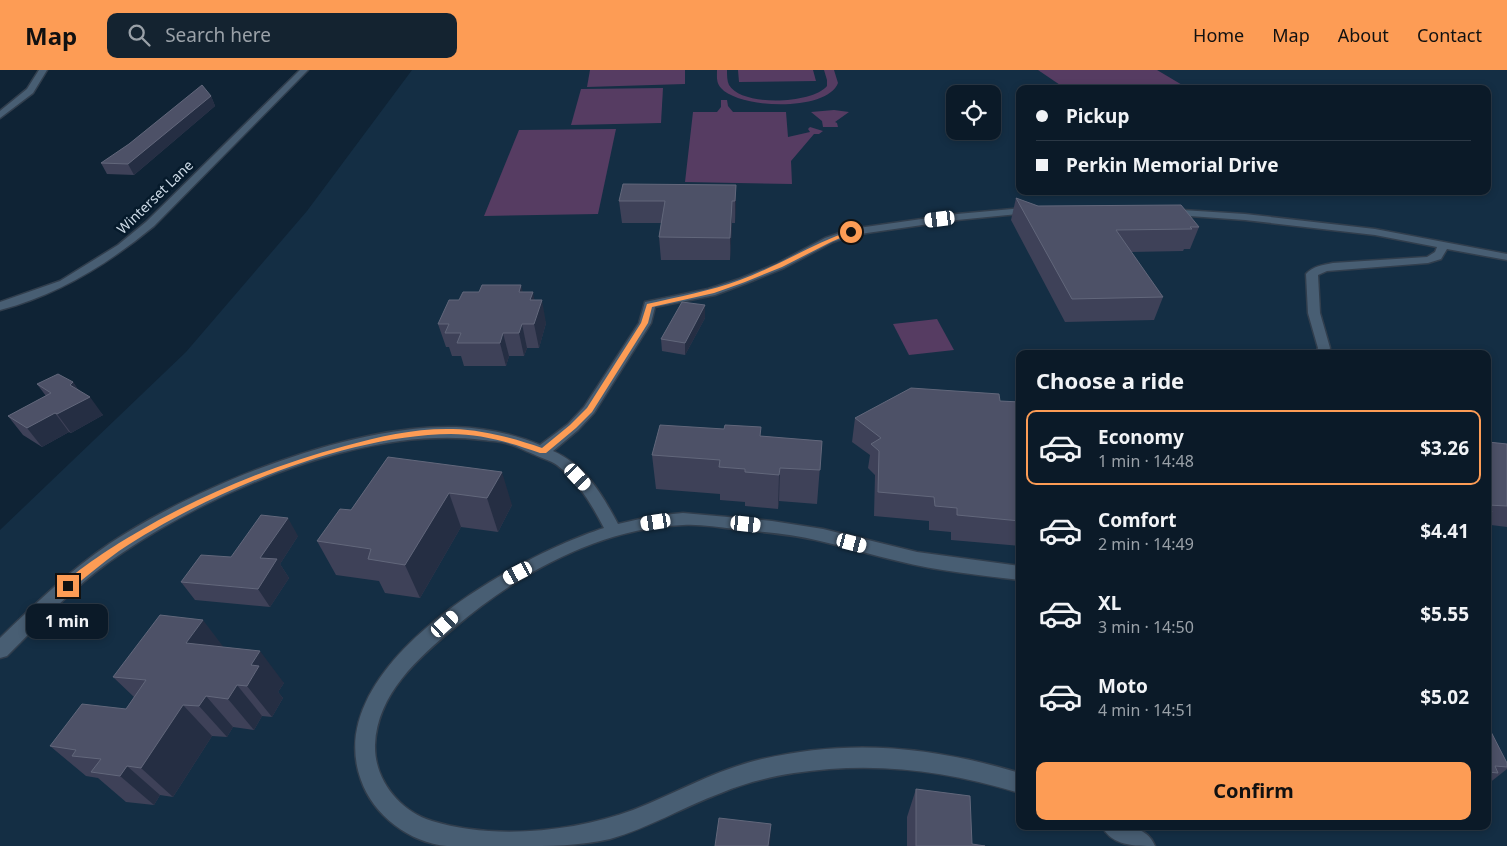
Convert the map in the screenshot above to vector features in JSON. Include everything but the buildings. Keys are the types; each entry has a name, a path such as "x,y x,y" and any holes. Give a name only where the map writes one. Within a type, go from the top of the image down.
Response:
{"street":[{"path":"0,115 30,90 42,70"},
{"name":"Winterset Lane","path":"0,306 64,283 122,248 150,224 304,70"},
{"path":"543,451 573,427 590,410 645,323 649,305 711,292 743,281 780,266 829,240 851,232 957,217 1041,209"},
{"path":"1152,211 1226,215 1375,232 1507,257"},
{"path":"1323,350 1314,313 1312,274 1323,268 1333,266 1428,260 1438,257 1442,252 1443,244"},
{"path":"0,650 72,582 115,549 176,513 240,483 280,468 370,442 424,433 475,433 520,442 543,451 569,467 588,487 614,532"},
{"path":"1016,573 958,566 908,557 795,530 707,520 674,520 638,525 548,557 479,596 410,655 394,673 372,711 365,736 364,755 369,778 386,804 397,814 428,831 487,843 519,844 561,840 611,828 705,788 754,771 804,761 837,757 897,756 973,768 1016,782"},
{"path":"1119,830 1144,846"}],"shaded area":[{"path":"412,70 1507,70 1507,846 0,846 0,530 186,352 307,211"},
{"path":"590,70 685,70 685,84 587,87"},
{"path":"717,70 727,70 729,85 736,92 762,100 793,99 807,97 819,92 827,86 824,70 834,70 838,83 831,92 818,99 801,103 763,103 731,95 721,88 718,82"},
{"path":"738,70 813,70 816,81 739,82"},
{"path":"1038,70 1157,70 1182,85 1060,85"},
{"path":"663,88 661,123 571,125 581,89"},
{"path":"721,100 727,100 728,106 733,112 786,112 788,137 810,132 808,129 810,127 823,131 819,134 814,134 791,161 792,184 685,182 693,112 717,112 721,107"},
{"path":"834,110 849,112 835,122 838,127 823,127 822,121 811,112"},
{"path":"616,129 598,214 484,216 519,130"},
{"path":"937,319 954,350 909,355 893,324"}],"route":[{"path":"68,586 115,549 176,513 246,480 348,447 410,434 453,432 475,433 506,439 543,451 580,421 590,410 645,323 649,305 725,288 780,266 829,240 851,232"}]}
